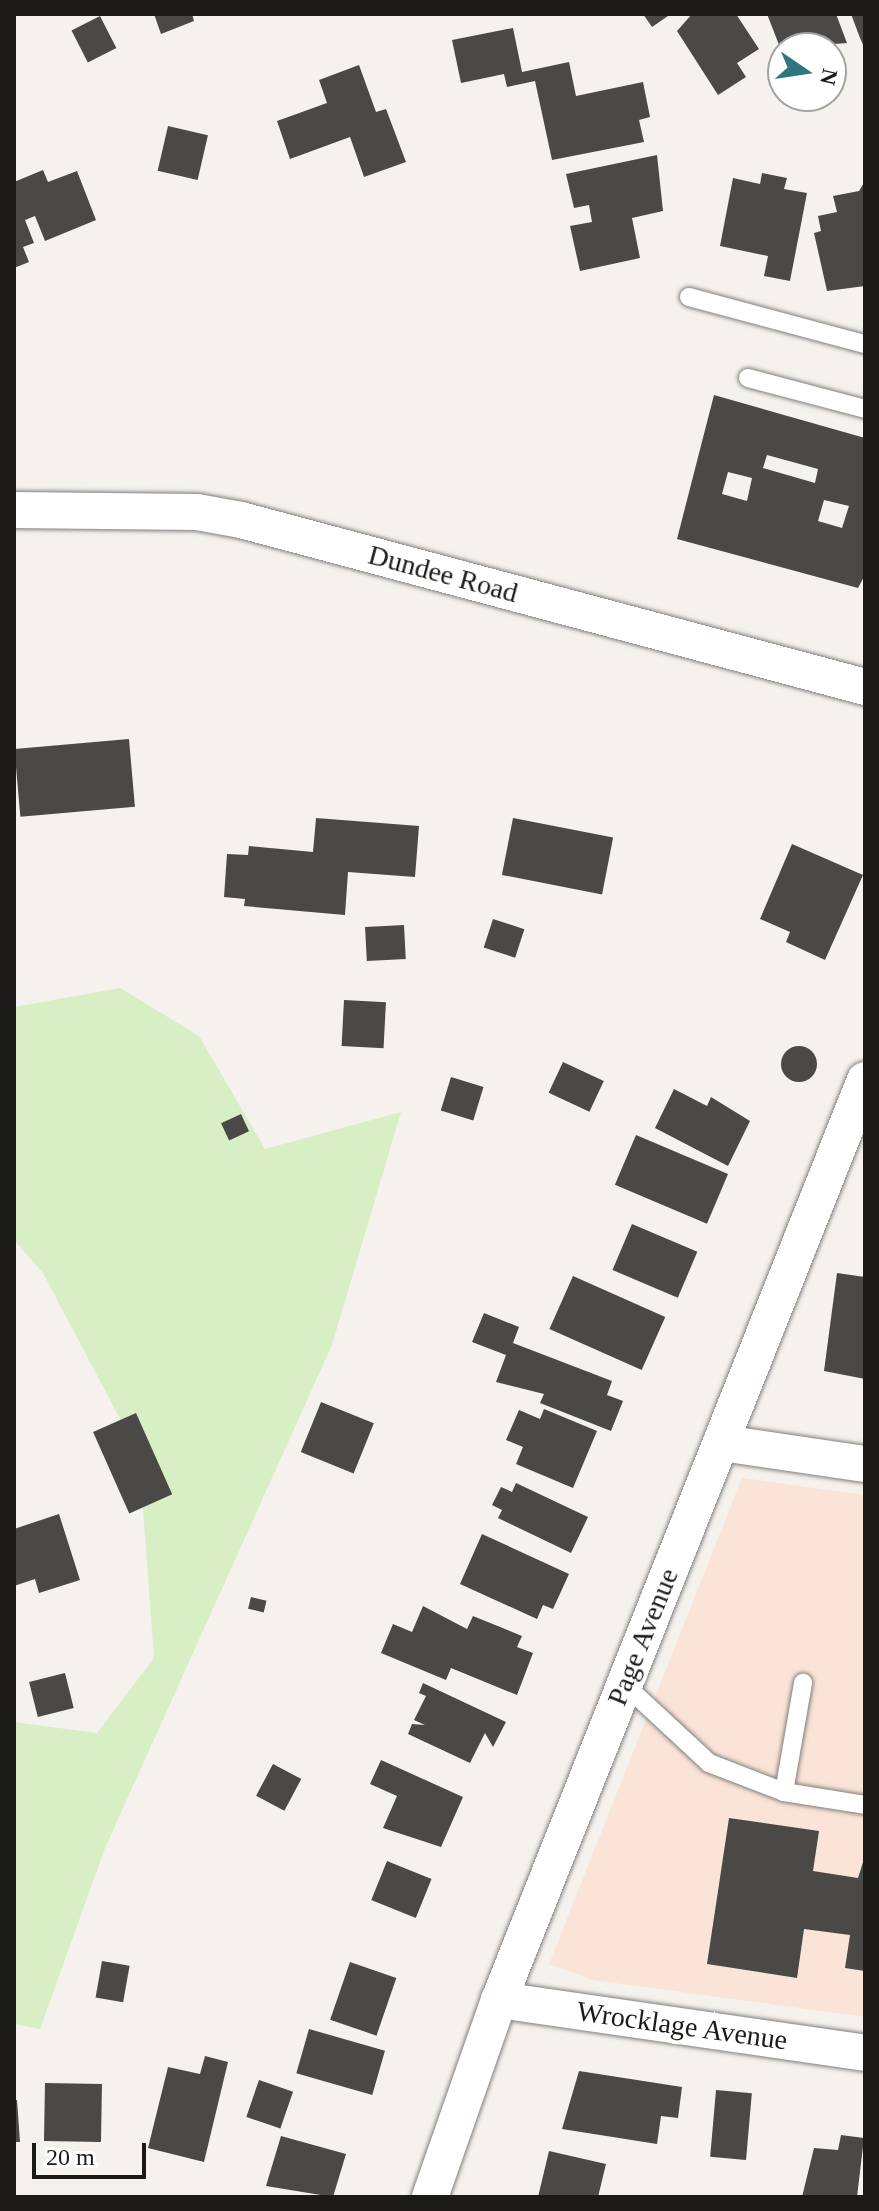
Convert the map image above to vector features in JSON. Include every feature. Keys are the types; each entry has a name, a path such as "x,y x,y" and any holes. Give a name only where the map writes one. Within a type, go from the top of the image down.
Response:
{"street":[{"name":"Dundee Road","path":"14,510 197,512 241,520 865,687"},
{"name":"Page Avenue","path":"430,2197 499,2000 861,1103"},
{"path":"722,1443 865,1464"},
{"name":"Wrocklage Avenue","path":"499,2000 865,2053"}],"lane":[{"path":"689,297 865,344"},
{"path":"748,378 865,409"},
{"path":"784,1792 803,1683"},
{"path":"624,1684 709,1763 784,1792 865,1805"}],"shaded area":[{"path":"742,1478 865,1495 865,2017 593,1980 549,1964"}],"green space":[{"path":"120,988 199,1036 265,1149 401,1112 332,1345 105,1848 40,2029 14,2024 14,1722 97,1733 154,1658 139,1455 43,1273 14,1240 14,1007"}],"building":[{"path":"154,14 192,14 194,21 161,34"},
{"path":"643,14 671,14 652,27"},
{"path":"692,14 736,14 759,49 737,63 746,77 718,95 677,31"},
{"path":"767,14 836,14 843,32 774,32"},
{"path":"851,14 865,14 865,49 860,38"},
{"path":"100,16 116,48 88,63 71,31"},
{"path":"513,28 522,72 569,62 576,96 643,82 650,117 639,120 644,142 552,160 535,81 507,87 504,74 461,83 452,40"},
{"path":"359,65 376,112 386,109 406,162 364,177 350,137 290,159 277,121 327,103 319,80"},
{"path":"168,126 208,135 198,180 158,171"},
{"path":"657,155 663,211 632,218 640,258 580,271 570,226 592,222 589,205 574,208 566,174"},
{"path":"43,170 48,182 77,171 96,220 45,241 35,216 25,220 34,243 23,247 29,262 14,268 14,182"},
{"path":"762,173 787,178 784,189 807,193 790,281 764,276 768,256 720,246 733,178 760,184"},
{"path":"865,181 865,286 827,291 814,233 821,231 818,216 837,212 833,196 859,191"},
{"path":"714,395 865,438 865,575 858,588 677,539","holes":["767,455 818,469 815,483 763,468","728,472 752,478 747,501 722,494","824,500 849,506 842,528 818,521"]},
{"path":"129,739 135,807 20,817 14,749"},
{"path":"316,818 419,826 415,877 348,872 345,915 244,906 245,899 224,897 227,854 248,855 249,846 313,852"},
{"path":"513,818 613,837 602,894 502,875"},
{"path":"792,844 863,875 825,960 786,942 790,932 760,919"},
{"path":"493,919 524,929 515,958 484,948"},
{"path":"404,925 406,959 367,961 365,927"},
{"path":"344,1000 386,1002 384,1048 342,1046"},
{"path":"799,1046 812,1051 817,1064 812,1077 799,1082 786,1077 781,1064 786,1051"},
{"path":"563,1062 604,1081 589,1112 549,1093"},
{"path":"451,1077 484,1087 473,1120 441,1110"},
{"path":"674,1089 707,1106 711,1097 750,1121 728,1166 655,1128"},
{"path":"241,1114 249,1131 229,1141 221,1123"},
{"path":"636,1135 728,1174 707,1224 615,1185"},
{"path":"632,1224 697,1252 678,1298 612,1270"},
{"path":"837,1273 865,1277 865,1379 824,1371"},
{"path":"573,1276 665,1317 642,1370 549,1329"},
{"path":"484,1313 519,1327 513,1343 612,1381 607,1395 623,1401 611,1431 540,1403 544,1394 496,1382 506,1355 472,1342"},
{"path":"321,1402 374,1423 354,1473 301,1452"},
{"path":"544,1409 597,1431 573,1488 516,1464 523,1447 506,1440 519,1410 540,1419"},
{"path":"136,1413 172,1494 129,1513 93,1432"},
{"path":"516,1483 588,1517 571,1553 498,1518 502,1510 492,1505 501,1487 512,1492"},
{"path":"59,1514 80,1580 39,1593 35,1579 14,1586 14,1529"},
{"path":"482,1534 569,1574 553,1609 543,1605 537,1619 460,1584"},
{"path":"251,1597 267,1601 264,1613 248,1609"},
{"path":"423,1606 467,1629 473,1616 522,1636 517,1647 533,1653 517,1695 451,1668 446,1680 381,1653 393,1624 412,1632"},
{"path":"65,1673 74,1708 38,1717 29,1682"},
{"path":"423,1683 506,1722 493,1747 485,1733 470,1763 408,1734 412,1724 425,1725 414,1720 426,1696 419,1693"},
{"path":"381,1760 463,1797 441,1847 383,1828 397,1796 370,1784"},
{"path":"273,1764 301,1779 284,1811 256,1796"},
{"path":"729,1818 819,1831 813,1871 858,1878 865,1856 865,1971 845,1968 850,1935 804,1929 797,1978 707,1964"},
{"path":"387,1861 432,1879 416,1918 371,1900"},
{"path":"102,1961 130,1966 123,2002 96,1997"},
{"path":"350,1962 396,1978 376,2036 330,2020"},
{"path":"309,2029 385,2051 372,2095 296,2073"},
{"path":"205,2056 228,2062 204,2162 148,2148 168,2067 200,2074"},
{"path":"579,2071 682,2087 678,2118 661,2116 657,2144 562,2129"},
{"path":"259,2080 293,2092 280,2129 246,2117"},
{"path":"45,2083 102,2084 101,2142 44,2141"},
{"path":"716,2090 752,2093 746,2160 710,2157"},
{"path":"14,2100 17,2100 20,2142 14,2142"},
{"path":"841,2135 864,2138 857,2197 802,2197 814,2148 838,2150"},
{"path":"281,2136 346,2154 333,2197 266,2186"},
{"path":"549,2151 606,2164 598,2197 538,2197"}]}
